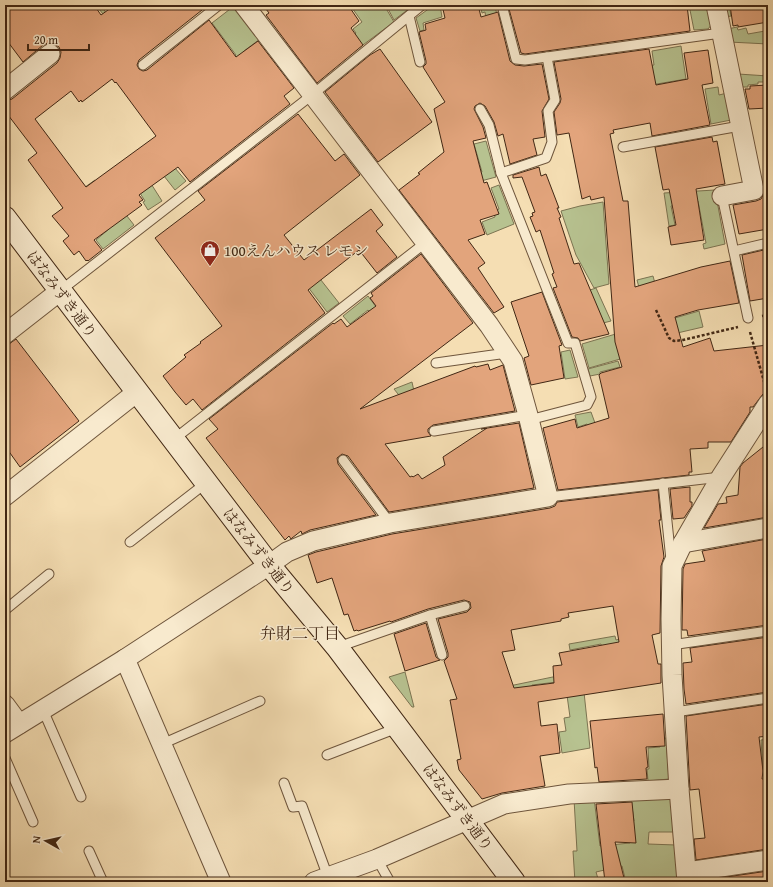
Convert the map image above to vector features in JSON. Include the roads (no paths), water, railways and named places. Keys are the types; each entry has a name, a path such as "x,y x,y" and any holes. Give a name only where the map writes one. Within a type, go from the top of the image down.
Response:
{"street":[{"path":"716,5 754,190 722,196"},
{"path":"5,705 12,728 125,658 287,552 313,540 390,523 548,497 512,361 489,325 312,95 251,7"},
{"path":"5,90 50,54"},
{"name":"はなみずき通り","path":"5,218 269,565 337,647 514,882"},
{"path":"5,334 60,291"},
{"path":"5,496 137,392"},
{"path":"768,404 721,477 683,543 672,566 671,645 679,789 687,877 768,860"},
{"path":"683,543 768,528"},
{"path":"125,658 221,882"},
{"path":"321,880 377,859 504,804 569,794 679,789"}],"lane":[{"path":"143,65 219,5"},
{"path":"60,291 312,95 422,5"},
{"path":"502,5 516,59 525,60 721,33"},
{"path":"409,16 420,62"},
{"path":"501,173 546,158 552,142 548,111 555,100 547,57"},
{"path":"434,431 528,418 588,405 591,397 575,343 568,343 501,173 489,125 480,109"},
{"path":"623,148 740,126"},
{"path":"722,196 749,323"},
{"path":"173,440 425,243"},
{"path":"734,251 768,243"},
{"path":"436,363 507,353"},
{"path":"343,460 390,523"},
{"path":"548,497 721,477"},
{"path":"130,542 207,483"},
{"path":"664,483 672,566"},
{"path":"5,610 50,574"},
{"path":"337,647 465,606"},
{"path":"430,616 442,655"},
{"path":"671,645 768,631"},
{"path":"675,712 768,698"},
{"path":"162,744 260,701"},
{"path":"43,710 81,797"},
{"path":"327,755 397,728"},
{"path":"5,758 33,822"},
{"path":"284,783 293,807 302,806 321,880"},
{"path":"89,852 103,882"},
{"path":"377,859 390,882"}],"place":[{"name":"100えんハウス レモン","path":"210,267"}],"district":[{"name":"弁財二丁目","path":"300,633"}]}
